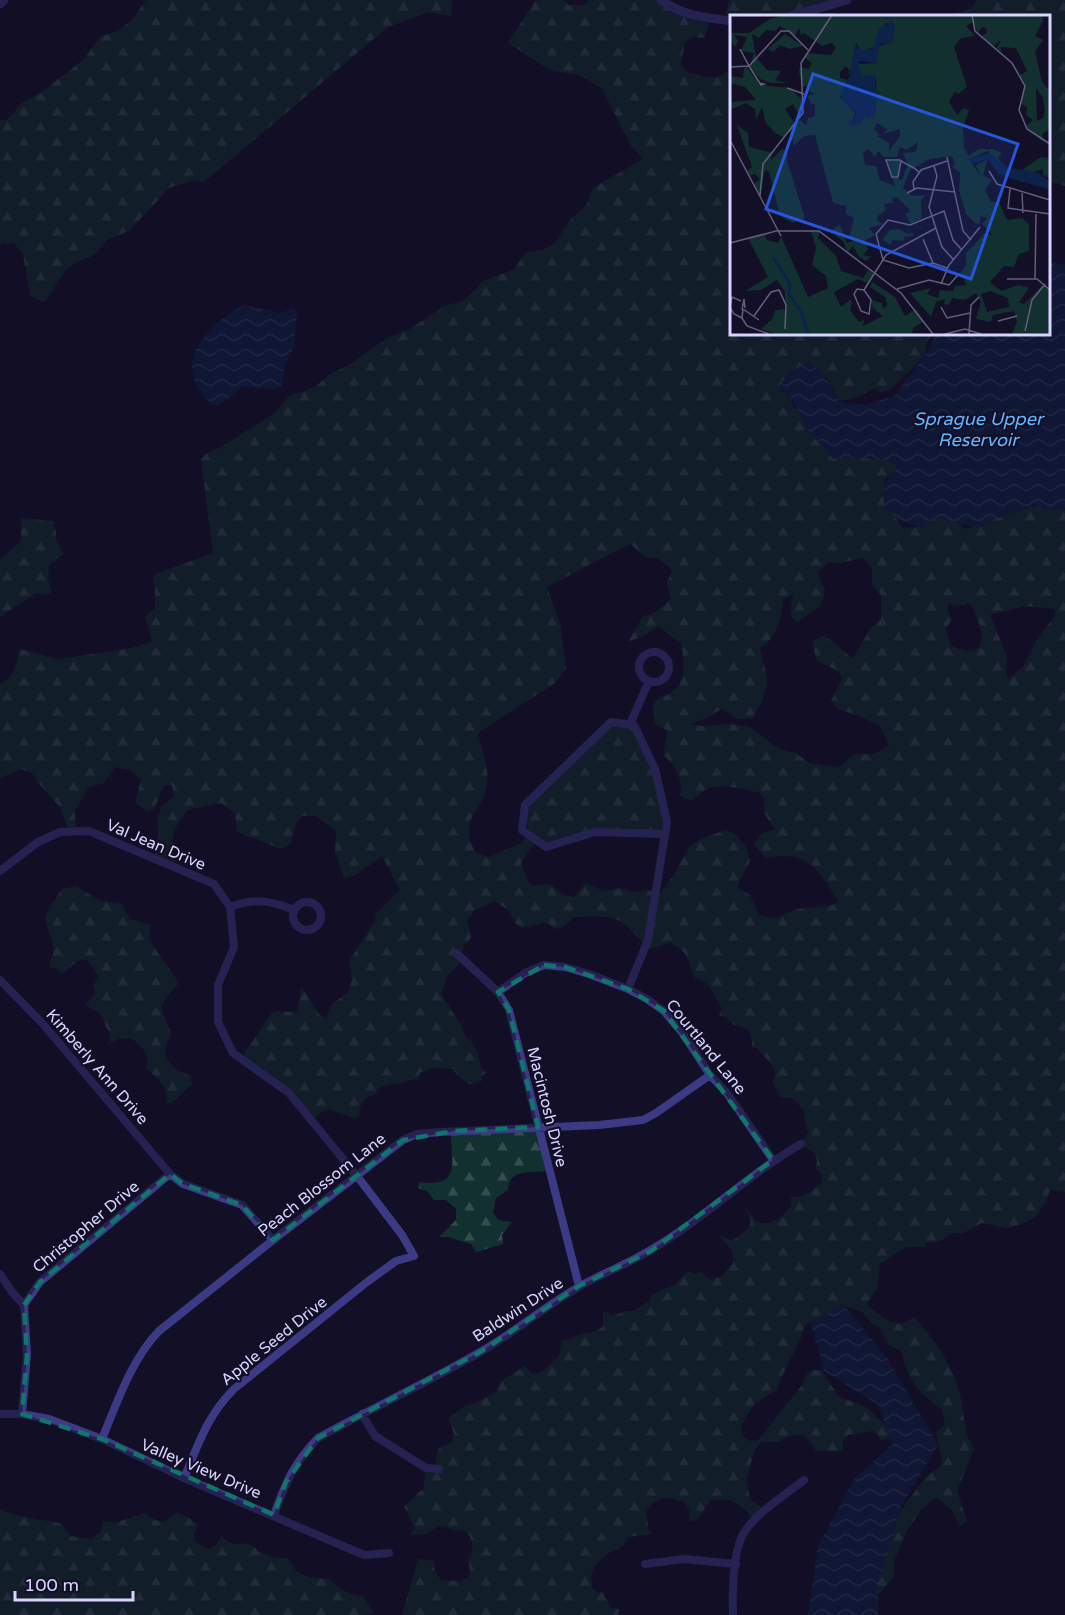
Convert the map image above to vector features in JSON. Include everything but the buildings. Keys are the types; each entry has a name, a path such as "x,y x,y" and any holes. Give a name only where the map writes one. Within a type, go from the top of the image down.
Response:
{"street":[{"path":"0,4 4,0"},
{"path":"661,0 687,15 730,21"},
{"path":"795,15 847,0"},
{"path":"656,651 668,660 669,670 663,679 649,681 639,671 639,661 646,653 656,651"},
{"path":"630,724 649,681"},
{"path":"628,989 648,940 667,822 655,769 634,725 611,722 525,805 522,830 546,847 595,832 665,834"},
{"name":"Val Jean Drive","path":"0,871 38,842 60,832 89,831 214,884 230,907"},
{"path":"294,910 274,903 254,900 230,907 234,946 218,985 218,1022 233,1053 289,1093 357,1176"},
{"name":"Macintosh Drive","path":"456,953 498,992 509,1010 579,1287"},
{"name":"Courtland Lane","path":"498,992 525,973 544,965 564,967 589,974 628,989 664,1011 684,1035 710,1075 727,1094 773,1160"},
{"name":"Kimberly Ann Drive","path":"0,980 50,1032 170,1174 183,1185 242,1206 273,1240"},
{"name":"Peach Blossom Lane","path":"102,1440 117,1402 145,1346 159,1331 403,1140 417,1134 478,1129 599,1125 643,1120 710,1075"},
{"name":"Baldwin Drive","path":"274,1515 286,1482 300,1457 318,1438 482,1351 518,1329 548,1305 651,1251 692,1223 773,1160 801,1144"},
{"name":"Christopher Drive","path":"24,1305 40,1282 170,1174"},
{"name":"Apple Seed Drive","path":"184,1478 209,1419 234,1389 367,1282 396,1261 414,1256 402,1235 357,1176"},
{"path":"0,1274 24,1305 27,1354 22,1414"},
{"name":"Valley View Drive","path":"0,1414 22,1414 49,1419 364,1554 389,1553"},
{"path":"362,1414 375,1436 426,1468 439,1470"},
{"path":"733,1615 736,1563 742,1537 754,1520 804,1479"},
{"path":"645,1564 684,1559 736,1563"}],"highlighted area":[{"path":"544,965 565,967 628,989 664,1011 773,1160 651,1251 579,1286 482,1351 318,1438 286,1482 274,1515 102,1439 22,1414 27,1355 24,1305 40,1282 170,1174 183,1184 242,1205 273,1240 403,1140 454,1131 538,1127 509,1010 498,992"}],"green space":[{"path":"146,0 452,0 451,16 428,12 388,27 204,182 191,181 169,188 129,231 107,240 94,255 75,263 65,271 45,302 30,296 23,254 14,243 0,244 0,120 7,120 22,103 42,92 84,59 100,37 117,31 131,21"},
{"path":"536,0 563,0 569,5 584,5 589,0 659,0 682,16 709,23 705,38 693,37 685,42 681,64 688,73 709,77 730,71 730,334 933,334 928,341 924,355 890,390 880,392 875,388 856,398 840,401 827,378 815,369 785,387 794,408 802,414 827,444 834,459 854,450 870,458 886,459 897,463 896,470 883,481 896,518 902,528 918,527 927,520 945,513 965,529 1033,506 1045,505 1065,510 1065,1192 1050,1190 1046,1202 1035,1217 1025,1223 1007,1228 982,1223 961,1234 953,1233 940,1241 926,1243 926,1247 906,1247 880,1264 877,1289 867,1303 891,1322 901,1324 914,1317 935,1343 957,1383 964,1422 974,1449 957,1491 967,1521 959,1526 953,1511 936,1497 921,1510 906,1532 894,1561 894,1576 877,1596 868,1615 898,1517 927,1476 941,1466 936,1433 945,1424 942,1410 920,1391 911,1379 901,1351 889,1345 879,1327 871,1323 862,1312 845,1306 805,1325 777,1390 755,1403 741,1425 742,1435 749,1441 758,1440 802,1385 807,1374 814,1370 822,1370 838,1396 866,1407 890,1430 891,1438 880,1440 879,1436 872,1431 848,1435 843,1440 843,1451 816,1451 803,1435 789,1436 779,1442 762,1442 755,1450 746,1479 750,1499 760,1506 762,1514 753,1519 735,1502 725,1500 711,1500 697,1520 689,1521 690,1511 683,1501 662,1498 654,1502 646,1512 649,1530 652,1534 628,1537 623,1546 607,1554 595,1566 591,1575 592,1588 598,1593 603,1592 611,1608 620,1609 618,1615 402,1615 418,1559 434,1561 435,1572 441,1580 461,1581 469,1577 468,1560 472,1553 472,1545 466,1531 438,1526 427,1534 410,1535 415,1528 404,1506 424,1488 425,1467 435,1466 438,1449 452,1442 454,1434 448,1418 466,1405 473,1404 497,1391 501,1381 525,1366 531,1373 542,1372 559,1356 562,1340 600,1329 603,1326 603,1312 606,1311 612,1316 633,1311 650,1301 651,1295 674,1285 688,1271 695,1274 701,1272 710,1280 722,1276 733,1263 732,1251 719,1235 732,1241 749,1228 751,1220 744,1207 757,1221 772,1222 781,1217 791,1206 791,1197 804,1195 822,1182 821,1173 816,1168 816,1156 801,1145 808,1132 804,1111 794,1099 780,1097 772,1080 775,1077 775,1071 757,1048 752,1047 749,1031 734,1025 726,1017 719,1016 722,1008 705,982 695,978 682,950 671,943 652,948 647,947 629,928 609,917 574,917 563,927 554,929 550,924 542,923 523,928 516,924 508,910 494,901 474,911 467,921 471,938 463,947 463,960 447,976 441,994 478,1054 481,1068 486,1073 482,1076 482,1081 469,1084 453,1069 432,1068 420,1073 418,1080 381,1087 375,1095 367,1097 363,1102 360,1116 355,1118 327,1109 310,1120 280,1087 242,1057 271,1014 275,1011 298,1012 301,987 319,1013 326,1019 332,1004 347,993 352,980 349,961 375,921 376,914 400,890 382,856 354,876 344,878 335,851 336,831 316,816 302,816 296,823 291,843 281,849 237,832 235,813 221,803 187,810 173,836 175,864 154,856 159,833 157,819 162,806 174,796 172,785 164,785 154,809 147,811 135,803 141,780 130,770 115,767 104,783 89,787 75,811 76,829 68,829 60,807 32,773 21,769 0,778 0,684 12,674 20,649 59,659 131,648 152,642 145,617 155,608 153,580 155,574 213,553 201,459 207,453 223,446 275,413 290,395 314,388 329,375 352,363 387,338 408,330 444,306 463,301 485,280 513,270 527,252 542,250 554,244 570,220 587,204 593,188 643,159 631,146 602,89 582,76 550,70 508,43","holes":["630,544 647,558 658,558 672,570 667,583 671,599 653,614 643,616 628,642 647,634 658,626 681,643 684,669 681,681 672,692 660,697 653,705 655,724 668,731 663,754 678,773 681,784 680,796 692,801 699,794 713,787 734,787 760,793 764,799 764,813 775,829 762,833 754,845 766,858 792,857 811,865 825,880 839,902 832,905 797,909 775,918 759,915 750,895 737,887 750,861 746,847 734,833 725,830 701,839 689,847 660,894 647,890 634,892 621,888 603,891 586,883 574,897 564,895 549,884 530,885 521,863 536,841 553,847 594,832 661,837 662,811 657,772 642,737 627,725 605,729 535,798 526,812 529,831 522,843 489,857 476,853 469,832 470,824 485,794 488,779 478,733 555,683 566,668 560,623 547,587","863,558 872,568 872,584 881,595 881,619 870,629 853,659 831,640 822,636 812,642 817,661 836,670 843,677 831,701 838,709 880,726 889,746 874,754 854,754 839,767 809,763 796,753 779,749 750,727 730,724 701,726 690,724 722,709 738,719 753,718 764,696 767,682 760,648 775,633 780,620 783,599 793,594 790,616 797,622 821,606 825,591 818,573 827,563","970,603 982,637 981,644 971,651 951,646 946,629 952,619 948,611 948,604 956,606","1025,606 1055,609 1055,616 1037,639 1023,667 1008,679 1007,657 990,615"]},
{"path":"729,0 847,0 795,15 730,15 725,19"},
{"path":"977,0 1065,0 1065,186 1050,182 1050,15 949,15 970,9"},
{"path":"21,518 53,521 56,539 63,554 49,565 48,579 52,592 45,595 36,593 0,617 0,560 21,541"},
{"path":"76,886 101,901 121,903 130,919 151,925 149,937 152,944 179,983 165,999 161,1008 171,1033 165,1049 166,1059 177,1070 191,1076 192,1084 172,1103 165,1103 167,1098 164,1088 146,1068 146,1055 133,1039 120,1038 107,1045 110,1040 109,1031 102,1017 85,1005 95,994 94,985 98,976 88,961 80,959 62,974 56,968 51,968 49,963 54,948 46,923 47,915 62,889"},
{"path":"539,1127 548,1171 517,1175 509,1183 508,1190 496,1198 493,1212 498,1220 512,1222 502,1235 503,1244 476,1252 471,1244 448,1237 439,1237 456,1220 456,1209 446,1200 434,1200 427,1191 418,1188 419,1182 443,1181 449,1176 452,1161 451,1131"},
{"path":"0,1509 62,1524 70,1536 91,1539 101,1532 103,1521 114,1523 145,1513 155,1520 165,1522 175,1513 184,1515 198,1524 194,1534 195,1541 203,1547 213,1547 222,1536 230,1543 249,1544 266,1555 288,1558 296,1571 307,1577 329,1579 344,1591 363,1596 374,1613 364,1615 0,1615"}],"water":[{"name":"Sprague Upper Reservoir","path":"1050,263 1065,264 1065,509 1049,510 1034,504 979,528 938,518 922,528 899,520 884,507 884,485 898,465 880,459 832,458 811,434 791,399 777,389 787,375 808,361 823,373 840,402 865,405 894,396 927,352 936,334 1050,334"},
{"path":"244,305 281,313 293,308 297,313 294,345 284,369 283,382 280,387 274,389 242,387 222,403 212,404 195,382 192,369 194,356 208,332"},
{"path":"843,1304 888,1359 938,1445 902,1505 878,1584 878,1615 808,1615 818,1546 855,1478 893,1444 877,1404 824,1371 811,1323"}]}
